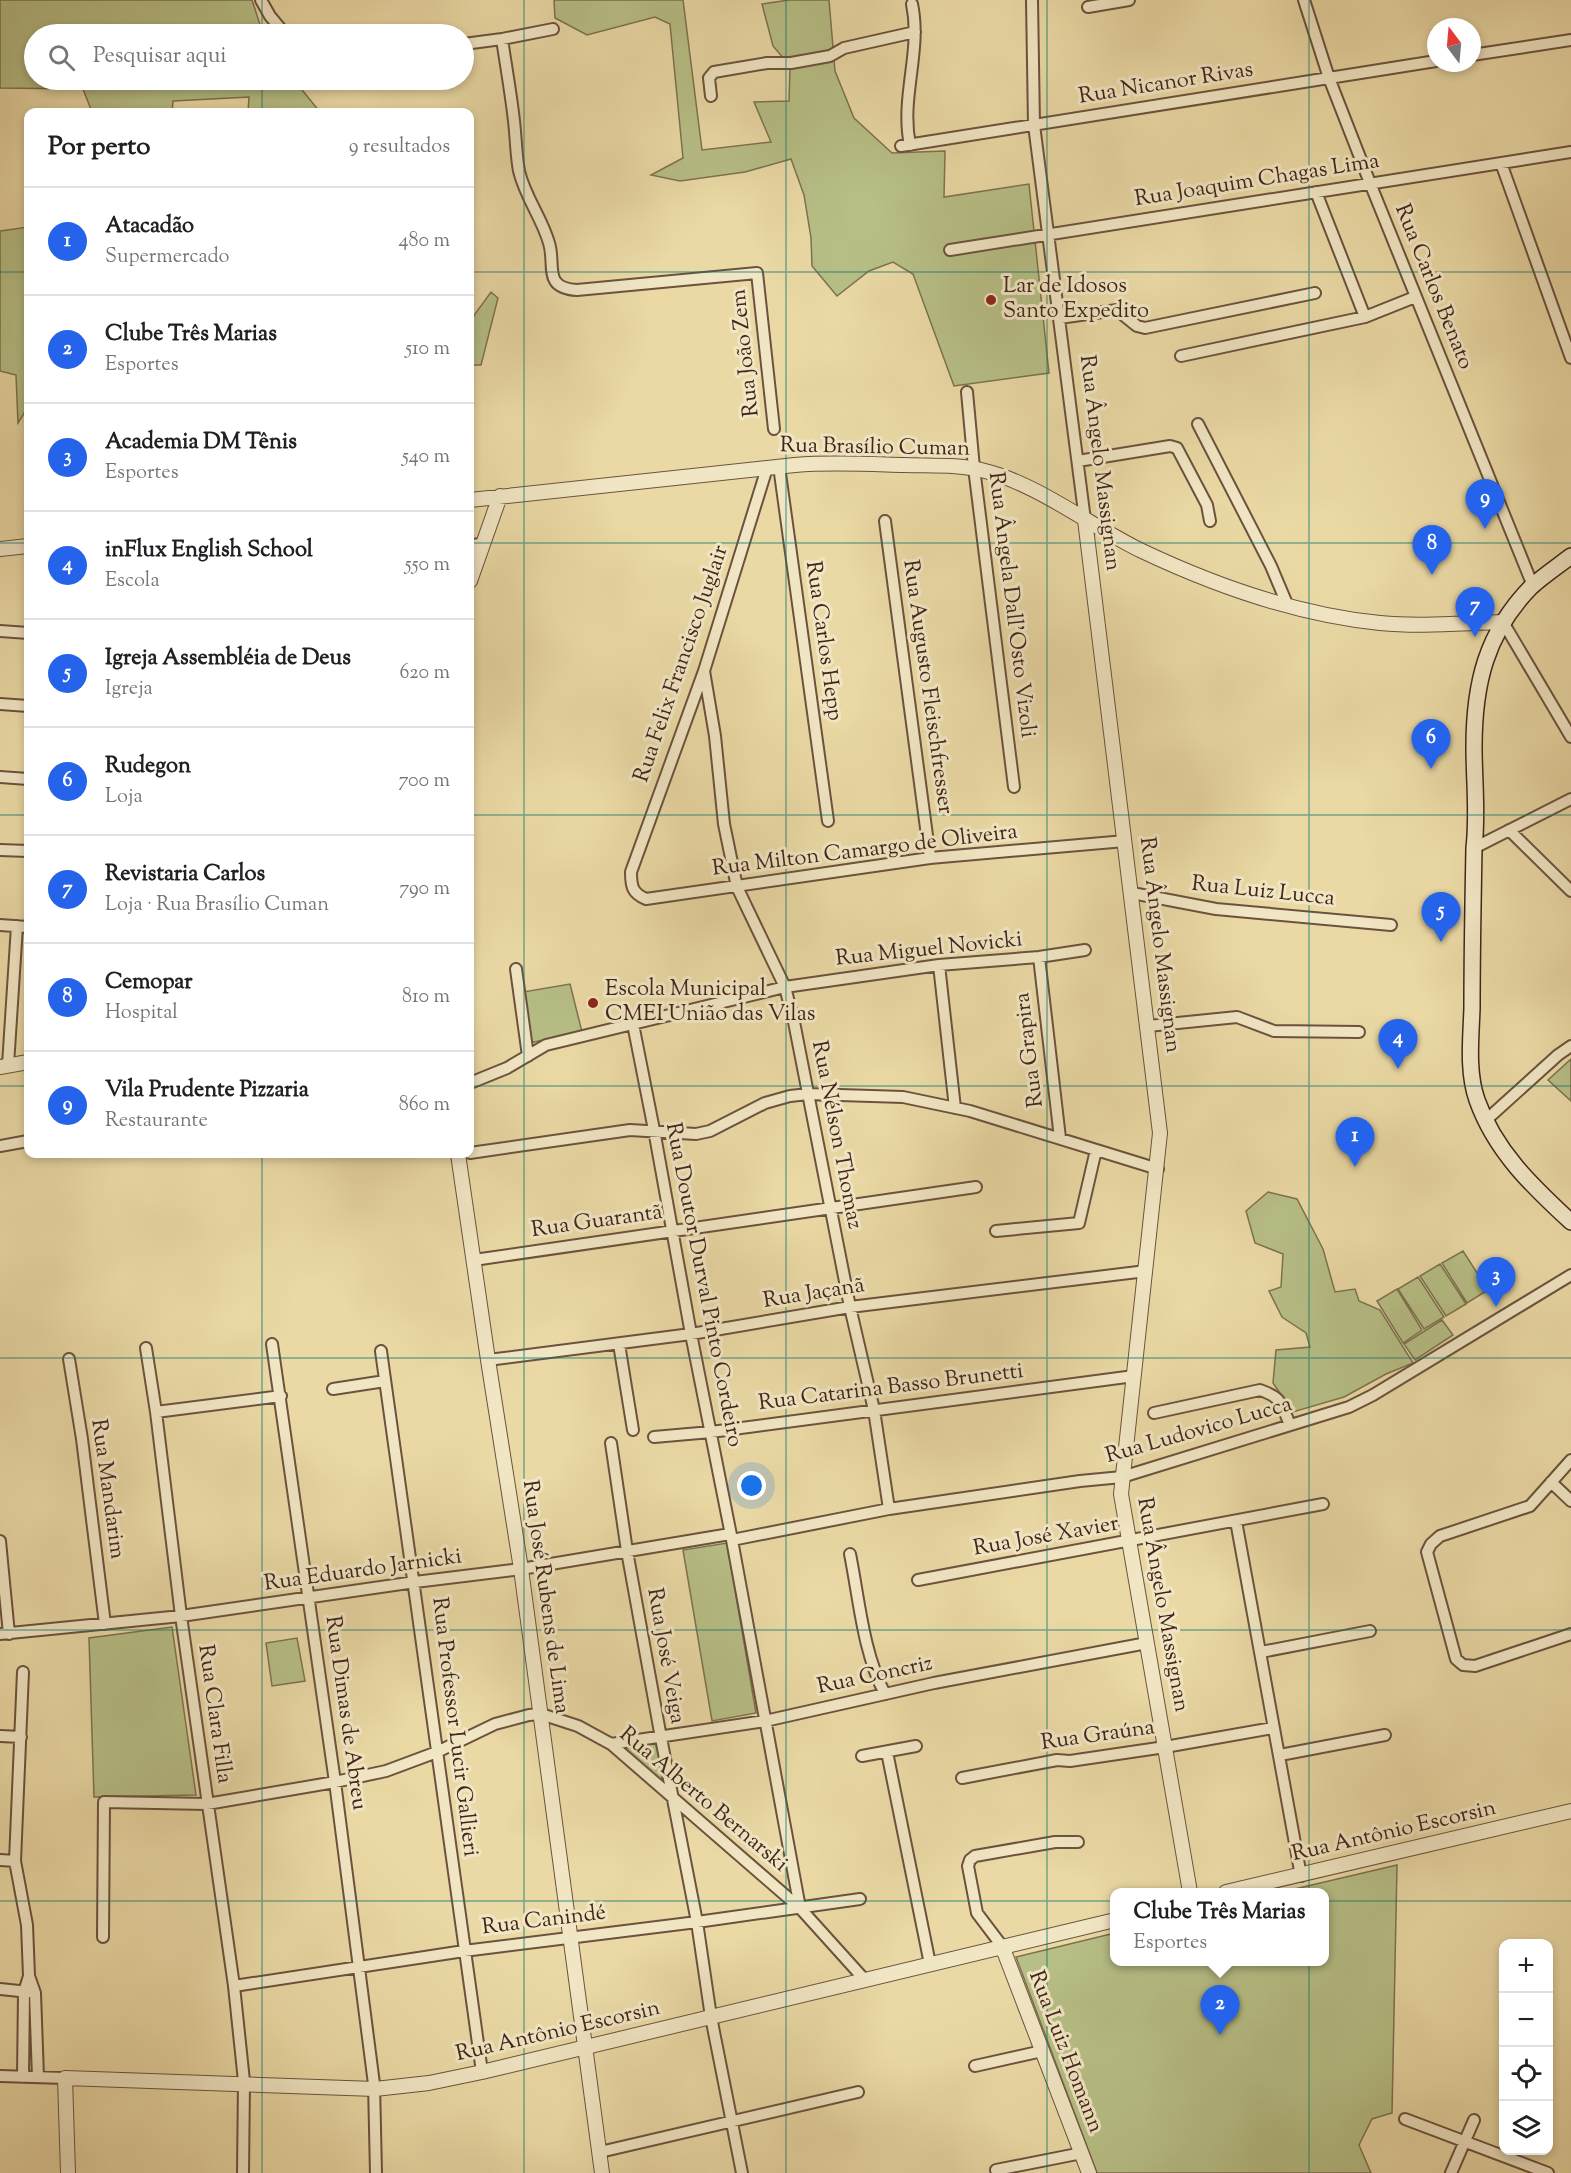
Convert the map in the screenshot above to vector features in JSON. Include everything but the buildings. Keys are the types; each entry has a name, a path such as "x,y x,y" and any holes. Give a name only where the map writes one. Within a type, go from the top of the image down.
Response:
{"main road":[{"path":"1571,556 1533,586 1503,622 1487,651 1478,690 1474,744 1476,826 1472,1077 1476,1098 1485,1121 1504,1153 1522,1175 1571,1222"}],"street":[{"path":"261,0 277,24"},
{"name":"Rua Ângelo Massignan","path":"1032,0 1034,125 1160,1122 1158,1169 1122,1477 1122,1501 1189,1888"},
{"path":"1088,7 1129,0"},
{"name":"Rua Carlos Benato","path":"1304,0 1329,78 1370,183 1533,586"},
{"path":"711,96 709,78 714,72 830,56 844,48 915,32 912,4"},
{"path":"474,43 553,29"},
{"name":"Rua Nicanor Rivas","path":"915,32 906,145 1427,62"},
{"name":"Rua João Zem","path":"502,39 513,108 519,170 523,185 549,243 551,271 556,282 568,290 577,290 757,273 774,429"},
{"path":"1481,54 1571,40"},
{"name":"Rua Joaquim Chagas Lima","path":"950,250 1571,152"},
{"path":"1501,163 1571,358"},
{"path":"1316,192 1365,317"},
{"path":"1059,318 1117,310 1137,326 1145,328 1315,293"},
{"path":"1181,356 1365,317 1415,297"},
{"name":"Rua Ângela Dall'Osto Vizoli","path":"967,392 974,468 1014,786"},
{"path":"1198,424 1271,566 1287,604"},
{"path":"1078,461 1170,446 1177,448 1207,505 1210,521"},
{"name":"Rua Brasílio Cuman","path":"474,499 773,467 830,464 974,468 1015,481 1141,551 1170,564 1240,590 1287,604 1380,623 1503,622"},
{"name":"Rua Felix Francisco Juglair","path":"631,872 704,671 773,467"},
{"name":"Rua Carlos Hepp","path":"773,467 828,821"},
{"path":"476,544 501,496"},
{"name":"Rua Augusto Fleischfresser","path":"885,521 930,858"},
{"path":"0,549 24,546"},
{"path":"1503,622 1571,737"},
{"path":"0,631 24,633"},
{"name":"Rua Nélson Thomaz","path":"704,671 715,736 724,824 737,887 785,987 794,1022 849,1307 874,1410 888,1509"},
{"path":"0,704 24,706"},
{"path":"0,777 24,779"},
{"path":"1474,848 1571,799"},
{"path":"1509,830 1571,891"},
{"name":"Rua Milton Camargo de Oliveira","path":"631,872 631,885 637,895 646,899 930,858 1125,841"},
{"path":"0,850 24,851"},
{"name":"Rua Luiz Lucca","path":"1132,893 1216,909 1392,925"},
{"path":"0,925 23,926 4,1066 24,1063"},
{"name":"Rua Miguel Novicki","path":"474,1081 507,1068 546,1046 785,987 939,965 1039,957 1084,950"},
{"name":"Rua Grapira","path":"1039,957 1060,1138"},
{"path":"939,965 955,1108"},
{"path":"516,969 528,1056"},
{"path":"1148,1026 1237,1017 1274,1031 1359,1032"},
{"name":"Rua Doutor Durval Pinto Cordeiro","path":"633,1024 800,1908"},
{"path":"1485,1121 1558,1054 1571,1046"},
{"path":"474,1153 630,1130 696,1134 710,1131 765,1103 808,1094 903,1097 955,1108 1158,1169"},
{"path":"0,1146 24,1141"},
{"path":"996,1231 1079,1223 1096,1150"},
{"name":"Rua José Rubens de Lima","path":"464,1158 474,1260 521,1569 584,2048 603,2173"},
{"name":"Rua Guarantã","path":"474,1260 976,1187"},
{"name":"Rua Jaçanã","path":"488,1360 691,1334 849,1307 1146,1271"},
{"name":"Rua Ludovico Lucca","path":"731,1537 888,1509 1122,1477 1349,1407 1373,1395 1571,1275"},
{"name":"Rua Dimas de Abreu","path":"272,1344 360,1967 375,2089 376,2173"},
{"path":"619,1344 633,1430"},
{"name":"Rua Clara Filla","path":"146,1348 156,1412 180,1616 234,1986 243,2086 243,2173"},
{"name":"Rua Professor Lucir Gallieri","path":"381,1351 482,2072"},
{"name":"Rua Mandarim","path":"69,1359 105,1624"},
{"name":"Rua Catarina Basso Brunetti","path":"654,1437 711,1432 1134,1376"},
{"path":"333,1389 385,1381"},
{"path":"1154,1413 1260,1390 1274,1395 1280,1401 1290,1425"},
{"path":"156,1412 281,1396"},
{"name":"Rua José Veiga","path":"611,1443 627,1551 697,1922 711,2017 742,2173"},
{"path":"1571,1460 1530,1506 1440,1536 1431,1544 1427,1552 1456,1659 1463,1665 1475,1666 1571,1634"},
{"path":"1551,1482 1571,1501"},
{"name":"Rua José Xavier","path":"918,1580 1323,1504"},
{"path":"1236,1521 1301,1876"},
{"name":"Rua Eduardo Jarnicki","path":"4,1634 180,1616 521,1569 627,1551 731,1537"},
{"path":"0,1541 4,1634"},
{"path":"850,1554 869,1650 877,1679 885,1694"},
{"path":"1261,1652 1370,1631"},
{"name":"Rua Concriz","path":"611,1744 765,1721 885,1694 1147,1643"},
{"path":"22,1672 15,1861 27,1925 29,1976 23,2077"},
{"path":"103,1937 104,1802 207,1804 335,1782 386,1771 436,1752 495,1724 541,1714"},
{"name":"Rua Alberto Bernarski","path":"541,1714 578,1726 611,1744 800,1908 864,1979"},
{"name":"Rua Graúna","path":"962,1778 1057,1760 1070,1761 1165,1747 1274,1728"},
{"path":"1280,1755 1385,1735"},
{"path":"0,1736 21,1737"},
{"path":"862,1756 916,1746"},
{"path":"887,1752 930,1964"},
{"name":"Rua Antônio Escorsin","path":"1248,1888 1571,1811"},
{"path":"1002,1946 977,1913 968,1866 970,1860 975,1856 1055,1842 1078,1842"},
{"path":"0,1860 15,1861"},
{"name":"Rua Canindé","path":"234,1986 464,1951 860,1899"},
{"name":"Rua Antônio Escorsin","path":"0,2076 375,2089 429,2083 1110,1921"},
{"name":"Rua Luiz Homann","path":"1002,1946 1089,2173"},
{"path":"0,1989 29,1992"},
{"path":"29,1992 37,2037 39,2078"},
{"path":"24,2037 37,2037"},
{"path":"975,2066 1042,2051"},
{"path":"65,2078 68,2173"},
{"path":"600,2152 858,2092"},
{"path":"1404,2119 1548,2173"},
{"path":"1451,2173 1474,2120"},
{"path":"996,2170 1082,2153"}],"green space":[{"path":"0,0 252,0 260,24 24,24 24,88 0,88"},
{"path":"554,0 683,0 702,150 771,142 754,102 789,101 790,66 773,46 762,4 789,0 829,0 835,71 854,118 892,153 945,151 944,197 1029,184 1049,373 954,386 913,274 893,262 869,271 837,296 812,266 811,238 804,195 791,159 745,172 680,181 651,175 683,158 670,24 655,17 587,35 555,18"},
{"path":"83,90 302,90 317,108 248,108 249,97 173,101 172,108 90,108"},
{"path":"24,228 24,413 18,423 16,375 0,371 0,231"},
{"path":"491,292 498,298 481,365 474,365 474,315"},
{"path":"570,984 582,1032 529,1043 523,992"},
{"path":"1571,1059 1571,1101 1548,1080"},
{"path":"1268,1192 1297,1199 1323,1249 1335,1292 1355,1289 1359,1301 1380,1310 1413,1363 1386,1374 1344,1397 1293,1412 1273,1383 1276,1350 1310,1347 1306,1333 1282,1317 1269,1291 1281,1287 1283,1254 1255,1243 1246,1211"},
{"path":"1463,1251 1488,1290 1467,1303 1442,1263"},
{"path":"1440,1264 1466,1304 1446,1316 1420,1276"},
{"path":"1418,1277 1444,1317 1424,1329 1398,1289"},
{"path":"1397,1289 1422,1330 1403,1343 1377,1301"},
{"path":"1442,1320 1453,1335 1415,1360 1404,1344"},
{"path":"727,1543 756,1713 712,1721 683,1550"},
{"path":"172,1627 196,1795 94,1797 89,1638"},
{"path":"297,1638 305,1681 272,1686 266,1643"},
{"path":"657,1742 663,1784 623,1747"},
{"path":"1397,1865 1392,2113 1372,2119 1359,2145 1371,2173 1097,2173 1016,1957 1110,1934 1110,1966 1329,1966 1329,1888 1299,1888"}],"place":[{"name":"Lar de Idosos Santo Expedito","path":"991,300"},
{"name":"Vila Prudente Pizzaria","path":"1485,529"},
{"name":"Cemopar","path":"1432,575"},
{"name":"Revistaria Carlos","path":"1475,637"},
{"name":"Rudegon","path":"1431,769"},
{"name":"Igreja Assembléia de Deus","path":"1441,942"},
{"name":"Escola Municipal CMEI União das Vilas","path":"593,1003"},
{"name":"inFlux English School","path":"1398,1069"},
{"name":"Atacadão","path":"1355,1167"},
{"name":"Academia DM Tênis","path":"1496,1307"},
{"name":"Clube Três Marias","path":"1220,2035"}]}
